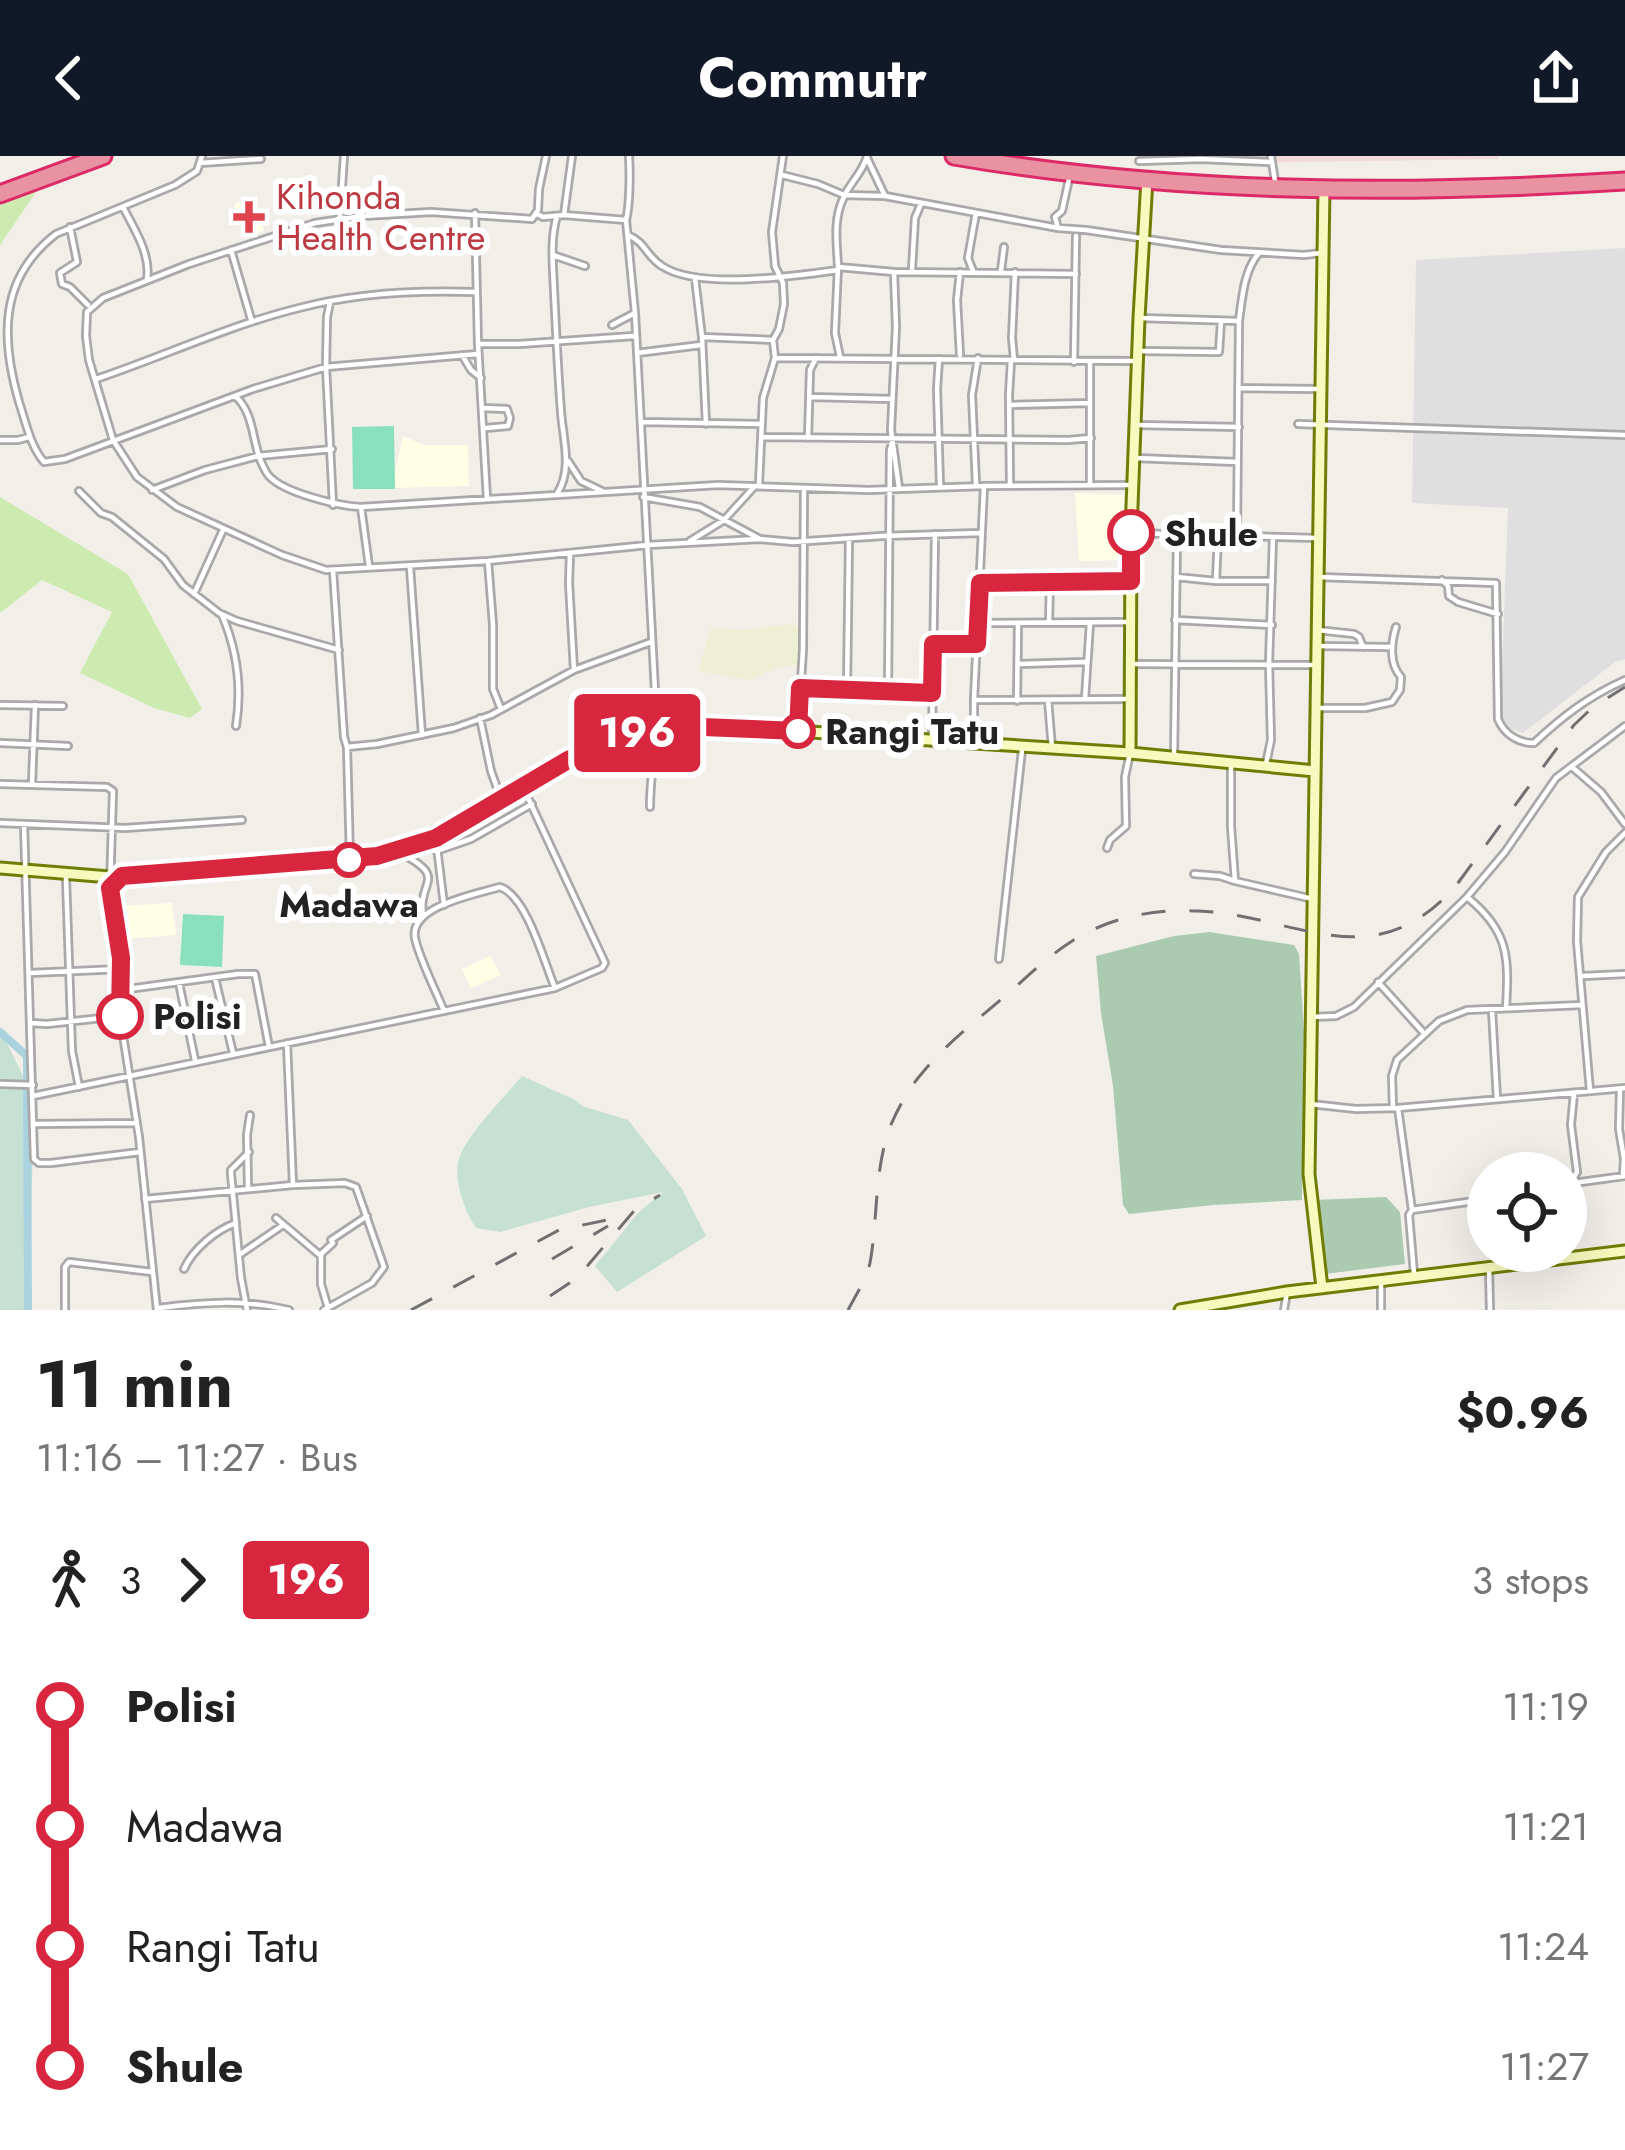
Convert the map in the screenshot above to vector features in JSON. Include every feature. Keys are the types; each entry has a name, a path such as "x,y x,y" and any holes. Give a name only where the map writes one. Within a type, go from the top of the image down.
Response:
{"highway":[{"path":"0,194 103,156"},
{"path":"954,156 1147,179 1276,187 1486,187 1625,181"}],"street":[{"path":"340,219 344,156"},
{"path":"546,156 532,219 410,212 294,228 147,279 90,307 86,336 96,379 112,440 132,472 194,517 281,555 333,570 648,545 980,533"},
{"path":"556,494 563,483 566,455 554,252 572,156"},
{"path":"629,156 626,220 657,729 650,807"},
{"path":"679,544 724,520 761,476 763,398 784,304 772,232 783,156"},
{"path":"1139,156 1139,161 1270,159 1276,187"},
{"path":"840,358 835,333 836,222 844,194 867,157"},
{"path":"867,157 885,196"},
{"path":"260,159 201,160 192,175 175,185 70,227 45,242 22,265 4,305 3,338 29,437 42,460 47,463 326,367 478,354"},
{"path":"1058,228 1055,217 1062,211 1070,169"},
{"path":"781,175 844,194 885,196 1058,228 1221,250 1323,252"},
{"path":"1107,848 1109,840 1126,826 1131,533 1147,179"},
{"path":"1322,1288 1310,1203 1310,1104 1324,188"},
{"path":"912,270 915,218 921,204"},
{"path":"122,206 146,257 147,279"},
{"path":"476,213 487,499"},
{"path":"536,213 626,220"},
{"path":"973,271 968,258 976,213"},
{"path":"546,217 554,252"},
{"path":"70,227 76,262 59,274 62,284 90,307"},
{"path":"628,235 639,239 664,268 695,278 778,276 838,268 1076,274"},
{"path":"1074,362 1076,236"},
{"path":"1001,272 1004,247"},
{"path":"231,250 251,321"},
{"path":"554,252 585,266"},
{"path":"1237,536 1239,321 1250,263 1259,252"},
{"path":"894,272 892,399 899,488"},
{"path":"959,358 960,272"},
{"path":"1010,485 1015,272"},
{"path":"695,278 706,424"},
{"path":"96,379 251,321 330,302 416,292 476,292"},
{"path":"330,302 326,367 332,505"},
{"path":"612,325 635,313"},
{"path":"1138,318 1239,321"},
{"path":"775,358 1090,363 1219,352 1222,322"},
{"path":"478,344 636,336"},
{"path":"637,352 702,341 773,340"},
{"path":"462,355 481,378"},
{"path":"808,438 810,370 816,358"},
{"path":"974,742 980,486 973,382 978,358"},
{"path":"939,359 940,487"},
{"path":"1090,363 1090,485"},
{"path":"1240,388 1321,389"},
{"path":"246,409 253,389"},
{"path":"235,396 246,409 258,456 270,478 332,505 643,494 700,507 760,539"},
{"path":"811,398 892,399"},
{"path":"1010,405 1090,403"},
{"path":"482,408 507,409 510,418 508,426 482,428"},
{"path":"641,422 761,424"},
{"path":"1298,424 1625,435"},
{"path":"1136,425 1239,428"},
{"path":"0,440 29,437"},
{"path":"761,437 1090,438"},
{"path":"888,692 893,439"},
{"path":"152,490 258,456 332,449"},
{"path":"566,455 578,479 607,493"},
{"path":"1135,458 1238,462"},
{"path":"643,494 683,486 1134,485"},
{"path":"798,731 804,488"},
{"path":"79,491 164,559 183,585 222,615 340,650"},
{"path":"361,507 370,569"},
{"path":"194,594 223,530"},
{"path":"1131,533 1319,538"},
{"path":"932,740 935,534"},
{"path":"1216,580 1218,535"},
{"path":"1174,758 1177,536"},
{"path":"1266,766 1273,537"},
{"path":"847,689 848,538"},
{"path":"570,553 574,670"},
{"path":"488,561 494,689 501,709"},
{"path":"410,566 422,735"},
{"path":"333,570 347,747 350,860"},
{"path":"1176,577 1272,581"},
{"path":"1318,578 1495,582 1498,719 1517,739 1534,743 1574,706 1625,680"},
{"path":"1442,580 1456,602 1498,614"},
{"path":"980,583 1131,581"},
{"path":"1049,622 1050,582"},
{"path":"222,615 233,640 239,702 236,726"},
{"path":"1175,620 1272,625"},
{"path":"978,623 1132,622"},
{"path":"1017,701 1018,623"},
{"path":"1085,699 1090,623"},
{"path":"1316,708 1365,708 1392,702 1402,682 1391,647 1396,627"},
{"path":"1317,630 1354,634 1364,648"},
{"path":"347,747 442,733 501,709 574,670 653,642"},
{"path":"933,644 977,644"},
{"path":"1317,646 1391,647"},
{"path":"1018,664 1088,662"},
{"path":"1130,664 1317,665"},
{"path":"800,688 932,693"},
{"path":"974,700 1130,699"},
{"path":"1048,700 1052,748"},
{"path":"0,705 63,706"},
{"path":"32,784 35,706"},
{"path":"480,718 490,771 501,799"},
{"path":"0,868 111,879 350,860 397,851 436,838 595,747 657,729 703,726 974,742 1315,771"},
{"path":"1311,1017 1344,1013 1378,982 1467,897 1556,778 1625,726"},
{"path":"0,743 68,746"},
{"path":"999,959 1023,746"},
{"path":"1232,763 1234,880"},
{"path":"1571,766 1601,792 1625,829 1577,897 1590,1091"},
{"path":"0,784 113,791 111,879 121,969 120,1016 157,1309 200,1302 210,1307 246,1308 263,1303 289,1310"},
{"path":"33,1096 555,988 598,971 605,963 523,787"},
{"path":"436,851 471,839 532,804"},
{"path":"0,823 110,827 242,820"},
{"path":"24,824 34,1159 39,1163 140,1152"},
{"path":"436,838 444,904"},
{"path":"397,851 419,863 429,881"},
{"path":"1220,876 1232,868"},
{"path":"423,916 421,904 438,870"},
{"path":"66,873 70,1022 79,1087"},
{"path":"1194,874 1313,898"},
{"path":"444,1012 415,937 417,924 444,904 502,887 520,904 555,988"},
{"path":"1467,897 1503,938 1504,1009 1492,1020"},
{"path":"30,973 121,969"},
{"path":"121,990 238,974 257,976 269,1047"},
{"path":"1581,976 1625,974"},
{"path":"215,978 233,1053"},
{"path":"1378,982 1424,1033"},
{"path":"179,983 195,1060"},
{"path":"1414,1277 1412,1210 1395,1108 1393,1069 1397,1060 1438,1021 1457,1012 1583,1005"},
{"path":"1492,1010 1497,1099"},
{"path":"30,1023 120,1016"},
{"path":"287,1043 292,1185"},
{"path":"0,1084 33,1085"},
{"path":"1310,1104 1395,1108 1623,1088 1618,1129 1624,1176 1587,1181"},
{"path":"1574,1093 1574,1152"},
{"path":"248,1189 250,1115"},
{"path":"34,1124 137,1124"},
{"path":"246,1308 231,1170 249,1152"},
{"path":"145,1199 292,1185 353,1185 358,1189 367,1216 383,1269 372,1283 326,1309 321,1256 333,1244 331,1240 367,1216"},
{"path":"1412,1210 1467,1202"},
{"path":"277,1218 321,1256"},
{"path":"184,1269 188,1259 218,1231 236,1223"},
{"path":"239,1255 283,1225"},
{"path":"1587,1254 1625,1251"},
{"path":"65,1310 67,1262 152,1272"},
{"path":"1180,1310 1467,1271"},
{"path":"1490,1272 1490,1310"},
{"path":"1381,1281 1382,1310"},
{"path":"1284,1310 1287,1292"}],"shaded area":[{"path":"1162,156 1498,156 1498,159 1162,164"},
{"name":"Kihonda Health Centre","path":"253,198 264,231 245,237 234,204"},
{"path":"1625,248 1625,659 1523,733 1500,720 1508,508 1412,503 1416,260"},
{"path":"403,436 424,445 468,445 469,486 391,488"},
{"path":"1075,493 1124,495 1124,560 1079,561"},
{"path":"792,624 802,629 801,664 776,668 750,680 698,671 711,628"},
{"path":"172,903 176,935 123,939 120,906"},
{"path":"1209,932 1294,945 1299,954 1304,1031 1302,1200 1129,1214 1123,1205 1096,956"},
{"path":"490,956 501,975 471,988 462,969"},
{"path":"0,1029 35,1100 27,1310 0,1310"},
{"path":"522,1076 582,1106 628,1120 682,1189 706,1236 617,1292 595,1266 638,1213 663,1192 500,1232 476,1228 463,1202 458,1162 480,1124"},
{"path":"1386,1197 1400,1212 1405,1264 1325,1274 1314,1200"}],"green space":[{"path":"36,192 0,245 0,203"},
{"path":"394,426 395,489 353,489 352,427"},
{"path":"0,497 128,574 202,709 190,718 154,708 80,673 112,612 42,580 0,613"},
{"path":"183,914 224,916 222,967 180,965"}],"waterway":[{"path":"0,1032 27,1056 28,1310"}],"railway":[{"path":"848,1310 870,1263 881,1160 904,1098 941,1052 1049,958 1099,927 1160,912 1234,915 1332,935 1363,937 1393,931 1424,915 1455,887 1574,725 1625,687"},
{"path":"550,1296 577,1278 634,1211 660,1195"},
{"path":"411,1310 559,1230 626,1216"},
{"path":"552,1259 608,1226"}],"bus line":[{"name":"196","path":"120,1016 121,958 110,888 122,876 350,860 389,853 436,838 568,760 615,739 678,726 798,731 800,688 932,693 933,644 977,644 980,583 1131,581 1131,533"}],"place":[{"name":"Kihonda Health Centre","path":"249,217"},
{"name":"Shule","path":"1131,533"},
{"name":"Rangi Tatu","path":"798,731"},
{"name":"Madawa","path":"349,860"},
{"name":"Polisi","path":"120,1016"}]}
